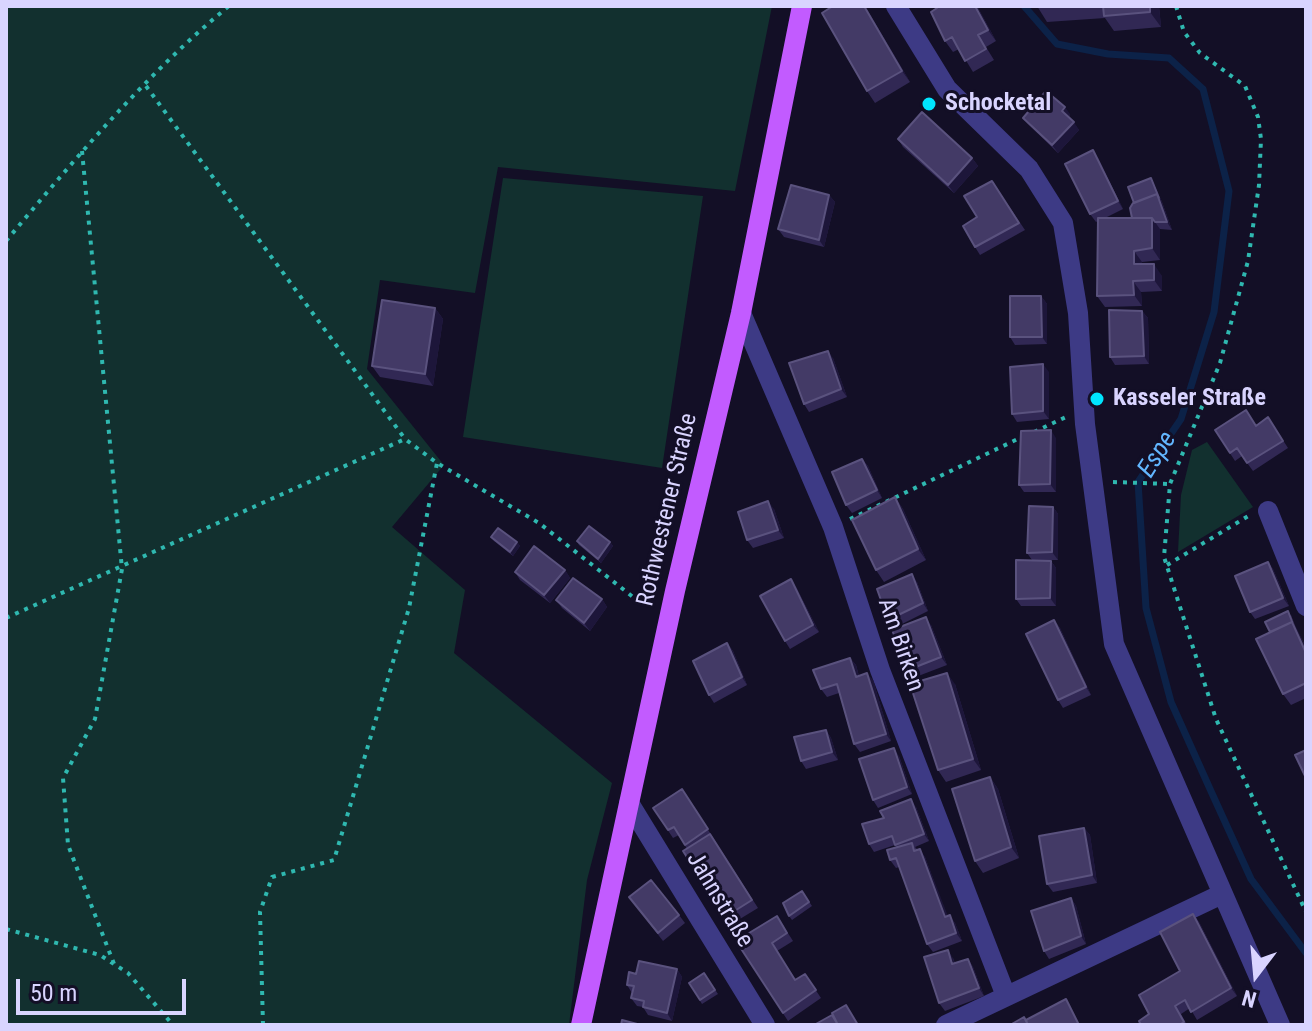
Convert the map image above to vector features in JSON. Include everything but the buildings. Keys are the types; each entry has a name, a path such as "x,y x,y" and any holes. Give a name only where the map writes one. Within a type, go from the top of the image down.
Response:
{"main road":[{"name":"Rothwestener Straße","path":"581,1025 675,591 741,313 802,6"}],"street":[{"path":"896,6 947,89 1029,169 1063,223 1078,313 1084,408 1114,644 1220,895 1280,1025"},
{"name":"Am Birken","path":"741,313 833,527 880,670 1006,996"},
{"path":"1268,511 1306,606"},
{"name":"Jahnstraße","path":"629,803 765,1025"},
{"path":"946,1025 1220,895"}],"path":[{"path":"6,241 82,151 229,6"},
{"path":"1176,6 1184,32 1200,53 1245,86 1258,117 1261,139 1259,185 1248,261 1220,363 1168,484 1167,565 1216,719 1306,912"},
{"path":"146,86 405,439 437,463 539,523 633,597 675,591"},
{"path":"82,151 122,569 95,719 63,778 68,845 114,964"},
{"path":"833,527 1084,408"},
{"path":"6,618 122,569 405,439"},
{"path":"263,1025 260,912 272,877 334,860 402,638 437,463"},
{"path":"1122,483 1168,484"},
{"path":"1167,565 1244,516 1268,511"},
{"path":"6,929 100,955 128,973 173,1025"}],"green space":[{"path":"6,6 772,6 735,191 498,167 475,293 380,280 367,369 444,465 392,527 465,590 454,653 612,783 587,880 569,1025 6,1025"},
{"path":"503,178 703,196 662,468 463,437"},
{"path":"1207,442 1253,507 1178,552 1181,495 1192,450"}],"waterway":[{"name":"Espe","path":"1024,6 1057,44 1108,54 1169,58 1203,89 1229,191 1214,312 1181,419 1138,482 1146,608 1171,702 1251,879 1306,953"}],"place":[{"name":"Schocketal","path":"929,104"},
{"name":"Kasseler Straße","path":"1097,399"}]}
